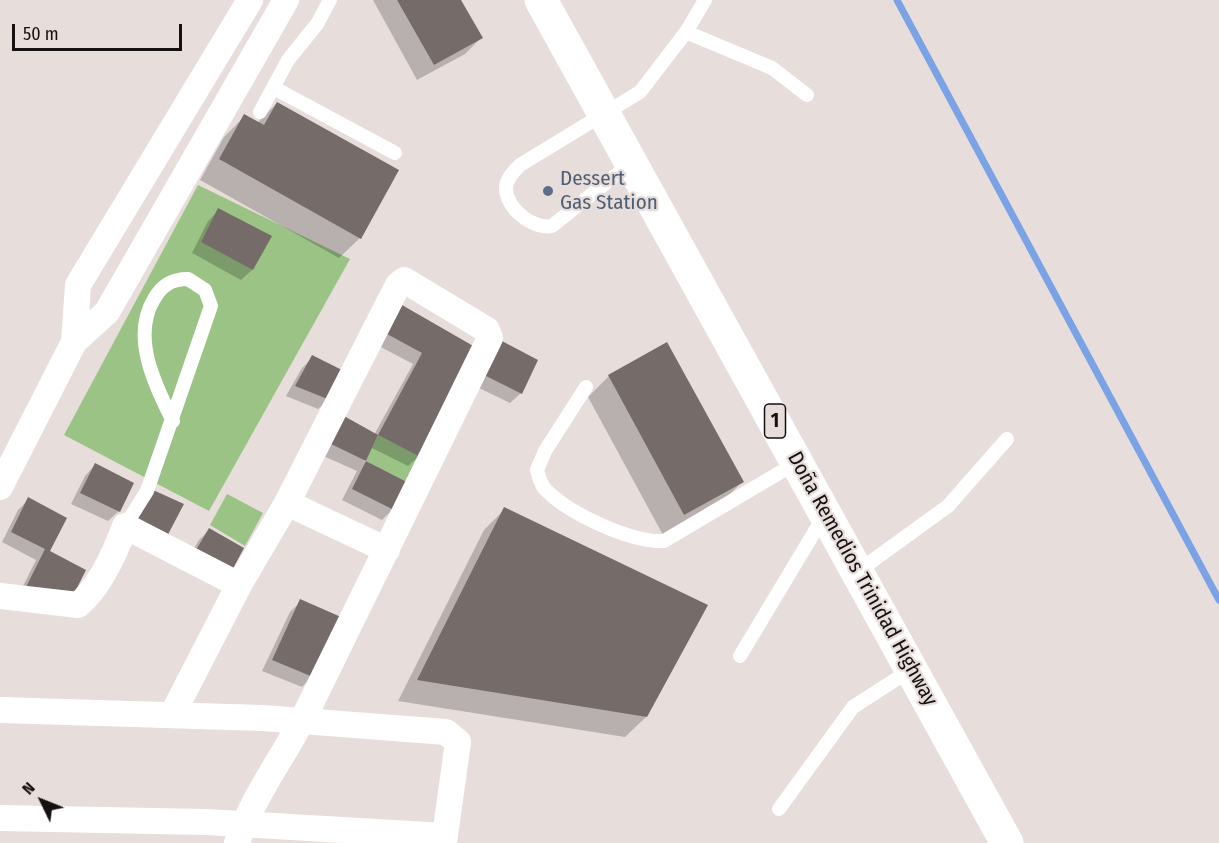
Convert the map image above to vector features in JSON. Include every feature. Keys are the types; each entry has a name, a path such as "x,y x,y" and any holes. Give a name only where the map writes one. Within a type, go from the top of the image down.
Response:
{"highway":[{"name":"Doña Remedios Trinidad Highway","path":"541,0 1007,843"}],"street":[{"path":"74,342 78,285 250,0"},
{"path":"0,488 74,342 107,312 286,0"},
{"path":"116,221 153,230"},
{"path":"172,715 239,585 287,503 395,288 404,280 483,327 490,338 303,720 240,833"},
{"path":"287,503 387,550"},
{"path":"0,596 78,605 88,597 111,558 125,526 239,585"},
{"path":"0,710 303,720 450,734 458,742 444,839 240,833 0,818"}],"lane":[{"path":"260,112 288,60 316,24 330,0"},
{"path":"630,164 552,226 544,228 525,218 509,199 506,187 510,176 520,165 640,92 686,32 705,0"},
{"path":"686,32 772,68 807,95"},
{"path":"274,88 395,153"},
{"path":"125,526 147,491 173,421 211,306 205,290 188,279 167,284 159,291 144,323 147,355 173,421"},
{"path":"586,387 545,451 537,470 547,491 584,515 621,534 643,540 664,541 798,462"},
{"path":"857,572 948,506 1007,439"},
{"path":"740,656 825,514"},
{"path":"779,809 853,707 912,669"}],"green space":[{"path":"198,185 350,259 209,511 64,435"},
{"path":"378,435 420,457 407,482 366,461"},
{"path":"227,494 263,513 245,546 210,525"}],"building":[{"path":"397,0 461,0 483,38 434,65"},
{"path":"277,102 399,170 361,239 219,159 244,114 264,125"},
{"path":"218,208 272,236 253,270 201,242"},
{"path":"402,305 475,347 420,457 378,435 422,353 387,334"},
{"path":"500,340 538,360 522,394 484,375"},
{"path":"667,342 744,482 684,515 608,375"},
{"path":"312,355 346,372 330,400 295,386"},
{"path":"344,416 378,435 366,461 329,443"},
{"path":"366,461 407,482 394,510 352,489"},
{"path":"95,463 134,483 120,512 80,493"},
{"path":"153,490 184,504 164,542 133,525"},
{"path":"28,497 67,518 50,551 86,570 74,594 26,587 45,549 11,532"},
{"path":"504,507 708,605 647,717 417,680"},
{"path":"209,528 244,548 229,576 193,555"},
{"path":"300,599 341,617 313,677 272,660"}],"waterway":[{"path":"897,0 1219,600"}],"place":[{"name":"Dessert Gas Station","path":"548,191"}]}
